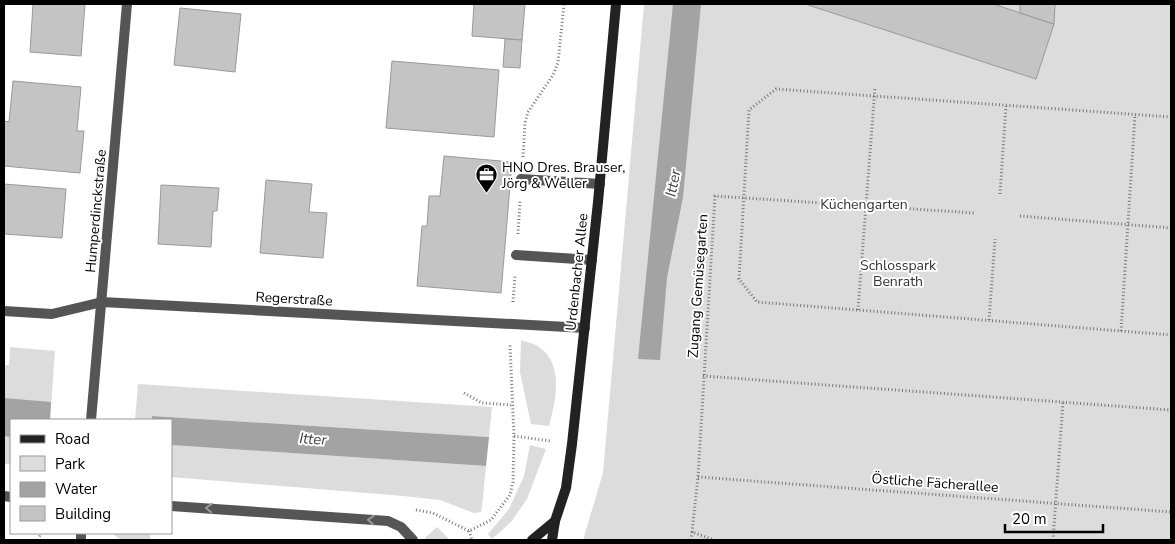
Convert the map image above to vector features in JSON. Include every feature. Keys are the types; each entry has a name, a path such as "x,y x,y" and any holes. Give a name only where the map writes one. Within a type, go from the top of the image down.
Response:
{"main road":[{"name":"Urdenbacher Allee","path":"552,540 555,521 566,488 600,184 616,4"},
{"path":"532,540 555,521"}],"street":[{"name":"Humperdinckstraße","path":"91,419 127,4"},
{"path":"521,179 600,184"},
{"path":"516,255 592,260"},
{"name":"Regerstraße","path":"4,311 52,314 102,302 585,328"},
{"path":"172,506 388,521 401,526 413,540"}],"path":[{"path":"858,310 875,87"},
{"path":"1171,117 776,89 748,110 739,278 757,302 1171,335"},
{"path":"1000,194 1006,106"},
{"path":"1121,331 1135,114"},
{"name":"Zugang Gemüsegarten","path":"703,376 715,196 744,197"},
{"path":"744,197 974,213"},
{"path":"1020,216 1171,228"},
{"path":"989,320 995,239"},
{"path":"472,540 469,531 491,520 510,495 514,436 511,405 510,339"},
{"path":"692,540 698,477 703,376 1171,410"},
{"path":"464,393 482,403 511,405"},
{"path":"1053,540 1064,402"},
{"path":"514,436 546,440"},
{"name":"Östliche Fächerallee","path":"698,477 1171,512"},
{"path":"692,532 714,540"}],"green space":[{"name":"Schlosspark Benrath","path":"644,4 1171,4 1171,540 583,540 603,473"},
{"path":"521,340 536,345 545,352 555,371 556,393 549,426 531,424 520,372"},
{"path":"10,347 55,351 50,419 10,419 10,464 4,464 4,365 9,365"},
{"path":"138,384 492,407 489,437 153,416 152,419 135,419"},
{"path":"172,445 486,466 481,512 474,513 440,500 172,477"},
{"path":"530,445 546,449 527,499 511,522 492,539 488,534 509,509 524,476"},
{"path":"437,527 450,540 426,540 425,538"},
{"path":"113,534 150,534 150,540 121,540"}],"water":[{"name":"Itter","path":"673,4 701,4 683,197 667,278 660,360 638,359"},
{"path":"4,398 51,402 50,419 10,419 10,437 4,436"},
{"name":"Itter","path":"152,416 489,437 486,466 172,445 172,419 152,419"}],"building":[{"path":"33,4 85,4 81,56 30,52"},
{"path":"474,4 525,4 522,40 472,36"},
{"path":"805,4 993,4 1054,24 1036,79"},
{"path":"1020,4 1055,4 1054,24 1020,13"},
{"path":"180,8 241,14 235,72 174,65"},
{"path":"505,39 522,40 520,68 503,67"},
{"path":"392,61 499,70 494,137 386,128"},
{"path":"13,81 81,87 77,131 84,131 80,173 4,166 4,121 9,122"},
{"path":"444,156 512,162 501,293 417,286 422,226 427,226 429,196 440,196"},
{"path":"266,180 312,184 309,212 327,213 323,258 260,253"},
{"path":"4,184 66,189 62,238 4,234"},
{"path":"161,185 219,188 217,211 213,211 211,247 158,244"}],"place":[{"name":"HNO Dres. Brauser, Jörg & Weller","path":"486,194"}],"park label":[{"name":"Küchengarten","path":"864,204"}]}
